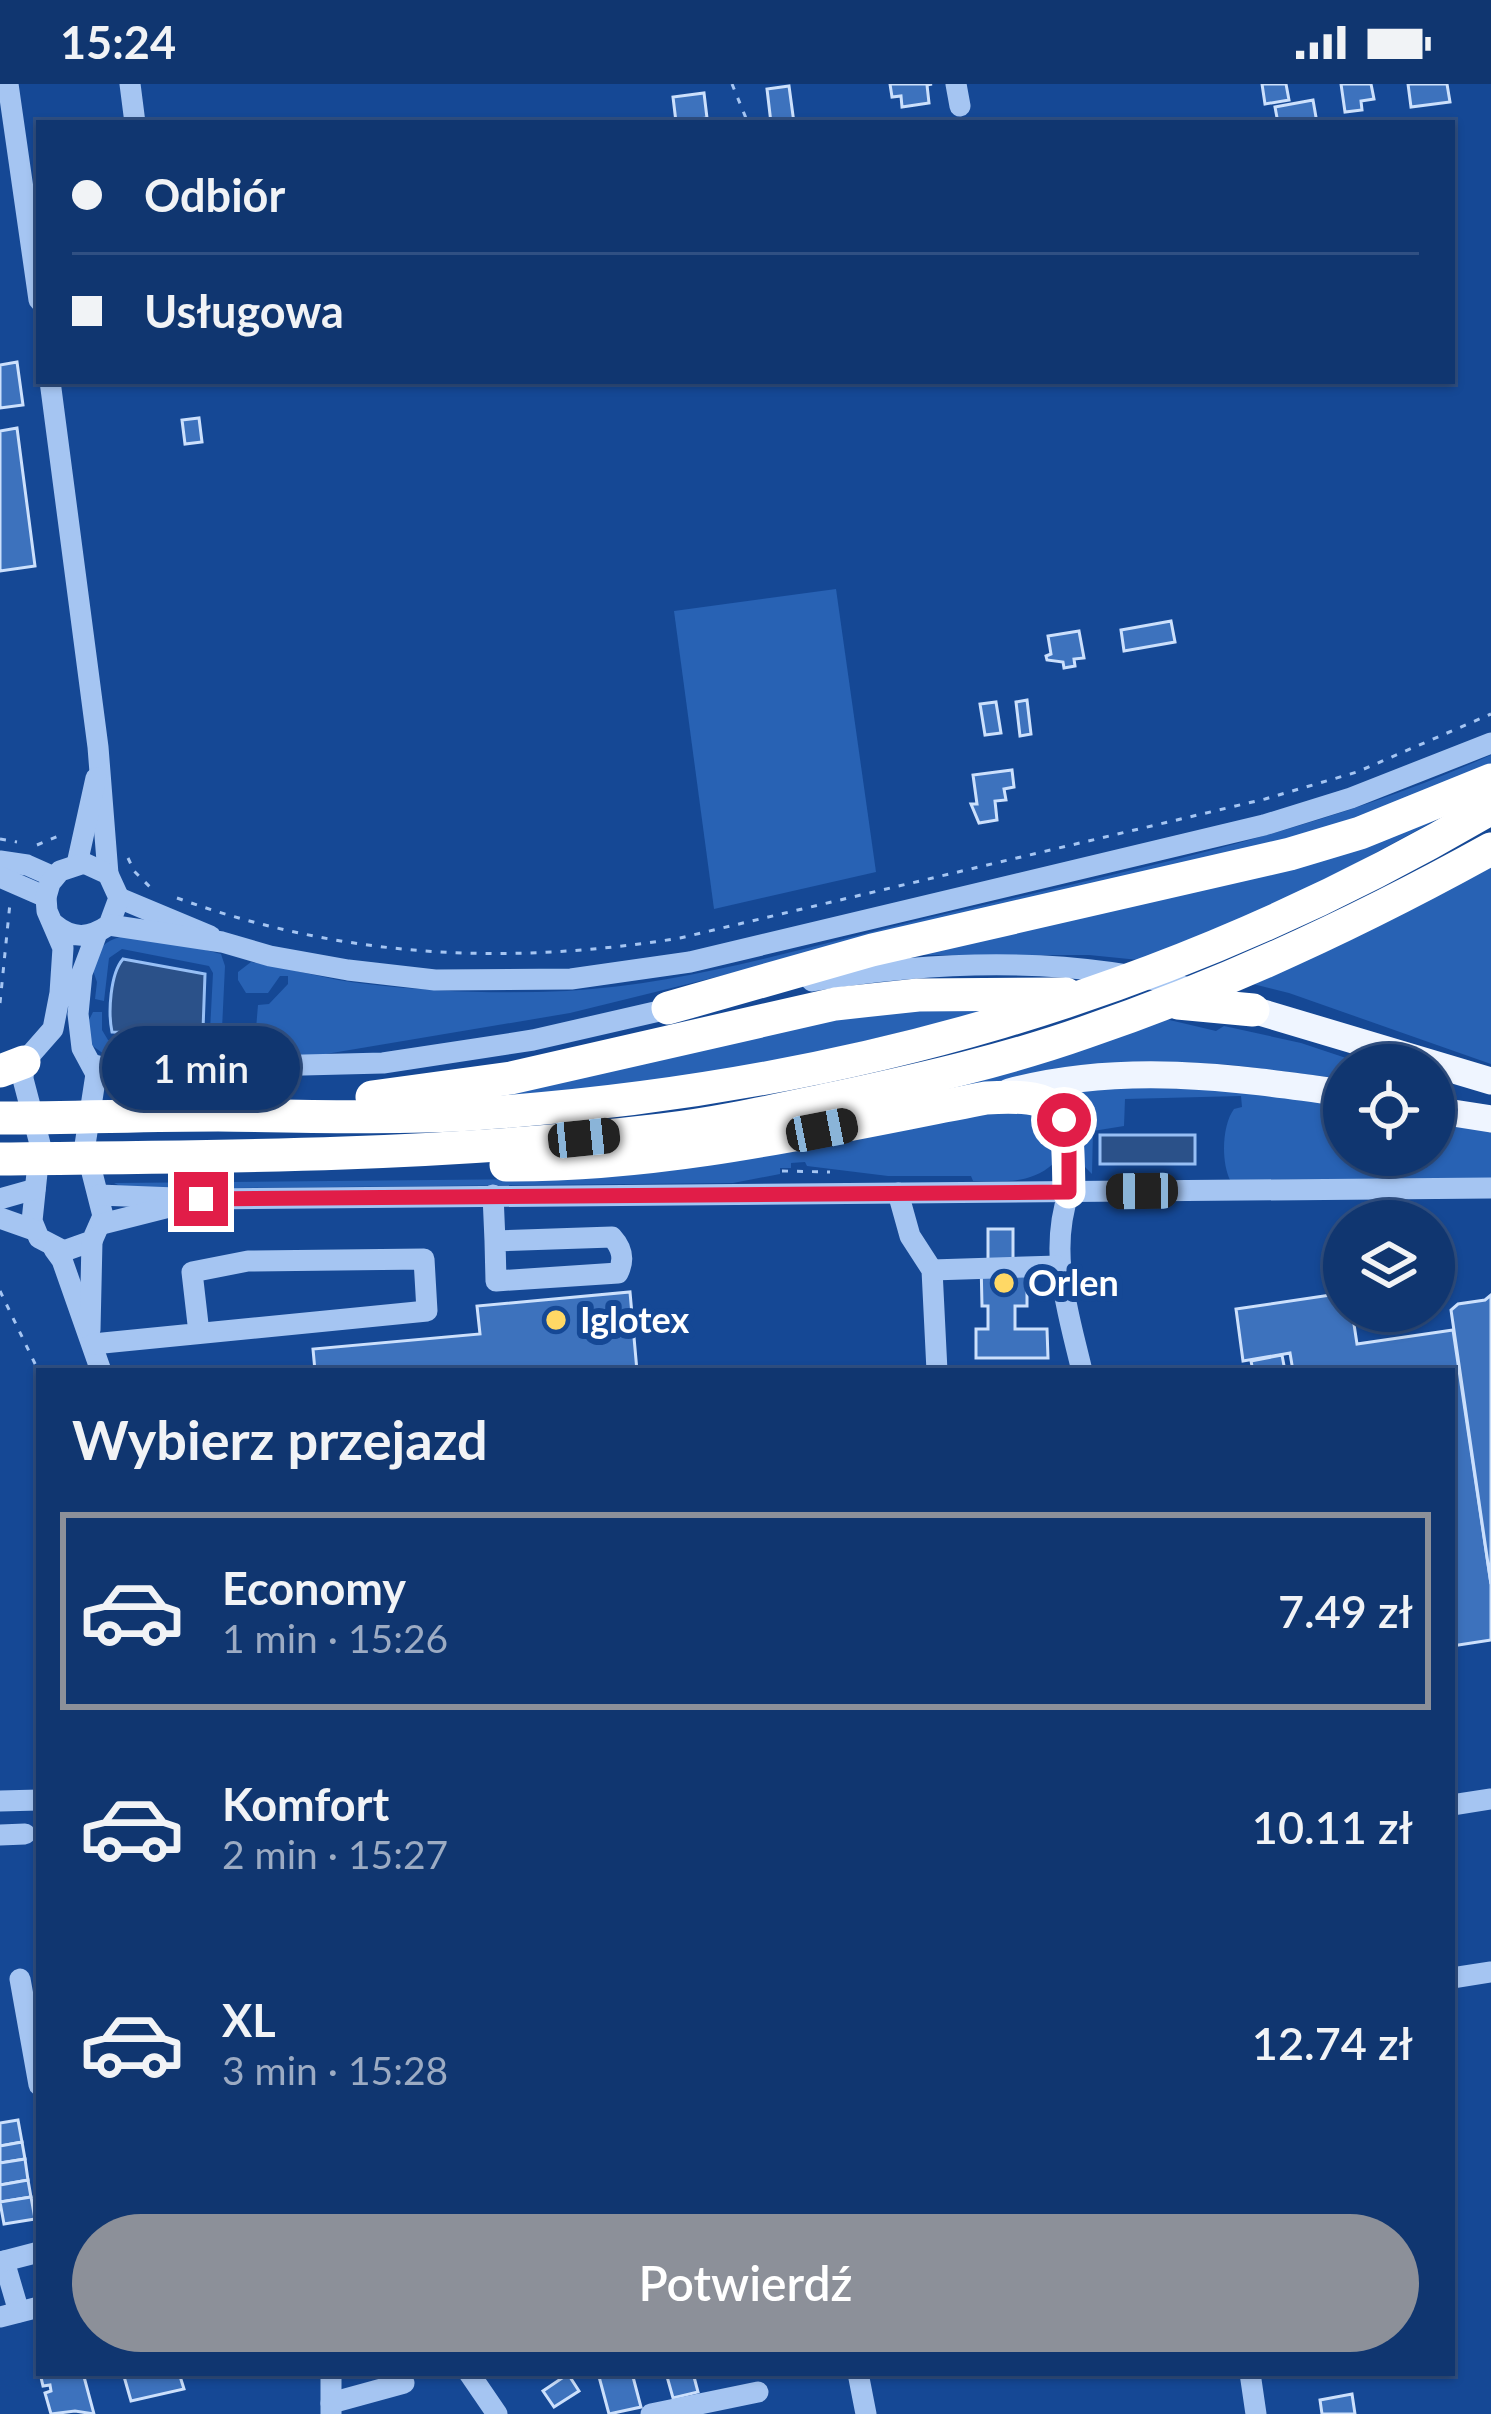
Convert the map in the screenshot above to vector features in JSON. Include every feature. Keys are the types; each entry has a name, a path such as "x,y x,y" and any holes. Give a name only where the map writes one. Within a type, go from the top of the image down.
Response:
{"highway":[{"path":"668,1008 872,950 1290,854 1404,817 1491,780"},
{"path":"0,1118 447,1114 566,1106 746,1082 984,1030 1129,982 1262,926 1491,808"},
{"path":"0,1160 325,1155 502,1146 666,1129 779,1110 1084,1034 1275,959 1491,849"},
{"path":"209,1115 512,1078 835,1004 992,992 1253,1010"},
{"path":"325,1155 438,1164 571,1164 730,1145 986,1098 1027,1095 1054,1106 1064,1120 1069,1140 1069,1192"}],"main road":[{"path":"1253,1010 1491,1081"},
{"path":"986,1098 1040,1084 1130,1073 1207,1074 1323,1090"},
{"path":"1455,1113 1491,1118"}],"street":[{"path":"8,84 36,279"},
{"path":"130,84 134,120"},
{"path":"50,384 100,760 108,874 119,898 222,942"},
{"path":"54,924 74,935 103,929 222,942 328,967 435,980 510,982 629,973 1264,825 1394,783 1491,743"},
{"path":"50,887 77,864 100,760"},
{"path":"0,861 14,875 50,887"},
{"path":"77,864 91,864 108,874"},
{"path":"34,1230 31,1214 40,1144 23,1079 23,1058 53,1029 62,978 63,948 54,924 50,887"},
{"path":"91,1338 99,1195 85,1145 94,1092 78,1031 82,973 119,898"},
{"path":"23,1058 61,1038 88,1057 133,1070 383,1063 532,1040 668,1008 904,968 1053,968 1150,979 1220,996 1253,1010"},
{"path":"99,1195 201,1199 1491,1188"},
{"path":"0,1199 35,1189"},
{"path":"1069,1192 1058,1266 1081,1368"},
{"path":"898,1193 910,1236 932,1270 937,1368"},
{"path":"494,1195 495,1241 496,1281 618,1273 622,1264 620,1246 612,1238 495,1241"},
{"path":"54,1249 75,1249 97,1233 201,1199"},
{"path":"0,1218 34,1230 54,1249 100,1368"},
{"path":"91,1338 200,1333 427,1311 424,1259 248,1261 192,1272 200,1333"},
{"path":"932,1270 1058,1266"},
{"path":"1455,1805 1491,1799"},
{"path":"0,1801 36,1800"},
{"path":"0,1835 25,1834"},
{"path":"1455,1978 1491,1972"},
{"path":"20,1979 36,2068"},
{"path":"19,2312 2,2261 36,2253"},
{"path":"331,2376 331,2409 404,2383"},
{"path":"471,2376 497,2414"},
{"path":"858,2376 866,2414"},
{"path":"1250,2376 1256,2414"},
{"path":"651,2414 758,2392"}],"path":[{"path":"732,84 747,120"},
{"path":"173,897 274,930 350,943 509,956 614,949 680,938 1264,799 1358,772 1491,714"},
{"path":"0,1003 14,875 31,848 75,829 84,831"},
{"path":"122,844 134,871 160,892"},
{"path":"0,1291 37,1368"}],"shaded area":[{"path":"836,589 876,872 714,909 674,611"},
{"path":"1491,755 1491,766 1286,843 570,1013 314,1056 108,1057 90,1044 85,1028 93,1012 102,1012 102,1030 108,1040 174,1041 210,1031 213,973 209,966 122,949 109,958 104,1001 95,999 97,982 92,968 97,954 110,941 125,936 158,937 221,954 225,966 222,1029 256,1029 258,1005 269,1004 288,984 288,976 280,976 268,993 246,993 238,972 251,962 417,989 517,992 613,987 751,962 1216,849 1355,808"},
{"path":"1491,790 1300,894 1139,960 1089,955 911,955"},
{"path":"1491,864 1491,1064 1455,1051 1455,1044 1434,1044 1249,983"},
{"path":"123,959 205,974 203,1030 194,1034 112,1032 111,994"},
{"path":"1005,1007 756,1067 546,1095 461,1097 866,1013"},
{"path":"1161,1018 1216,1031 1224,1026 1323,1050 1323,1076 1180,1062 629,1146"},
{"path":"1100,1087 1242,1090 1323,1102 1323,1176 1455,1176 1455,1125 1491,1131 1491,1178 1230,1180 1225,1134 1234,1109 1242,1107 1241,1096 1125,1099 1124,1126 1093,1131 1092,1174 1082,1164 1057,1092"},
{"path":"1018,1104 1050,1118 1053,1164 1035,1176 1015,1180 888,1176 807,1166 805,1162 780,1168 780,1174 733,1183 126,1189 114,1183 542,1179"},
{"path":"1100,1135 1195,1135 1195,1164 1100,1164"}],"building":[{"path":"890,84 932,84 927,85 929,103 902,107 901,96 892,97"},
{"path":"1262,84 1286,84 1289,100 1265,104"},
{"path":"1341,84 1371,84 1374,99 1361,101 1362,110 1345,112"},
{"path":"1408,84 1447,84 1450,102 1411,107"},
{"path":"789,86 794,120 771,120 767,89"},
{"path":"704,93 707,118 676,120 673,97"},
{"path":"1313,100 1316,120 1277,120 1275,107"},
{"path":"17,362 23,405 0,408 0,365"},
{"path":"199,418 202,442 185,444 182,420"},
{"path":"17,428 35,566 0,571 0,431"},
{"path":"1171,621 1175,642 1124,651 1121,630"},
{"path":"1079,631 1084,658 1064,668 1063,662 1047,660 1051,654 1048,636"},
{"path":"1027,700 1031,734 1020,736 1016,702"},
{"path":"996,702 1001,733 985,735 980,704"},
{"path":"1012,770 1014,787 1004,789 1006,800 995,801 997,820 979,823 971,804 977,804 973,775"},
{"name":"Orlen","path":"988,1229 1013,1229 1013,1261 1027,1261 1027,1306 1015,1306 1015,1329 1047,1329 1048,1358 976,1358 976,1329 988,1329 988,1306 982,1306 981,1261 988,1260"},
{"name":"Iglotex","path":"630,1292 637,1368 315,1368 313,1349 480,1334 477,1306"},
{"path":"1491,1295 1491,1584 1454,1332 1455,1307"},
{"path":"1323,1296 1323,1332 1355,1332 1357,1344 1453,1332 1491,1584 1491,1640 1455,1646 1455,1368 1292,1368 1290,1353 1243,1361 1236,1309"},
{"path":"1282,1355 1284,1368 1252,1368 1251,1361"},
{"path":"18,2120 22,2142 0,2146 0,2123"},
{"path":"22,2142 25,2159 0,2163 0,2146"},
{"path":"25,2159 28,2180 0,2185 0,2163"},
{"path":"28,2180 31,2197 0,2202 0,2185"},
{"path":"31,2197 35,2219 4,2224 0,2202"},
{"path":"41,2376 84,2376 94,2414 51,2414 45,2393 51,2391 50,2385 43,2386"},
{"path":"124,2376 180,2376 184,2389 131,2401"},
{"path":"569,2376 579,2391 554,2407 543,2391"},
{"path":"599,2376 633,2376 641,2407 609,2414"},
{"path":"667,2376 694,2376 698,2392 673,2398"},
{"path":"1352,2394 1355,2414 1322,2414 1320,2400"}],"place":[{"name":"Orlen","path":"1004,1283"},
{"name":"Iglotex","path":"556,1320"}],"route":[{"path":"201,1199 1069,1192 1069,1140 1064,1120"}]}
